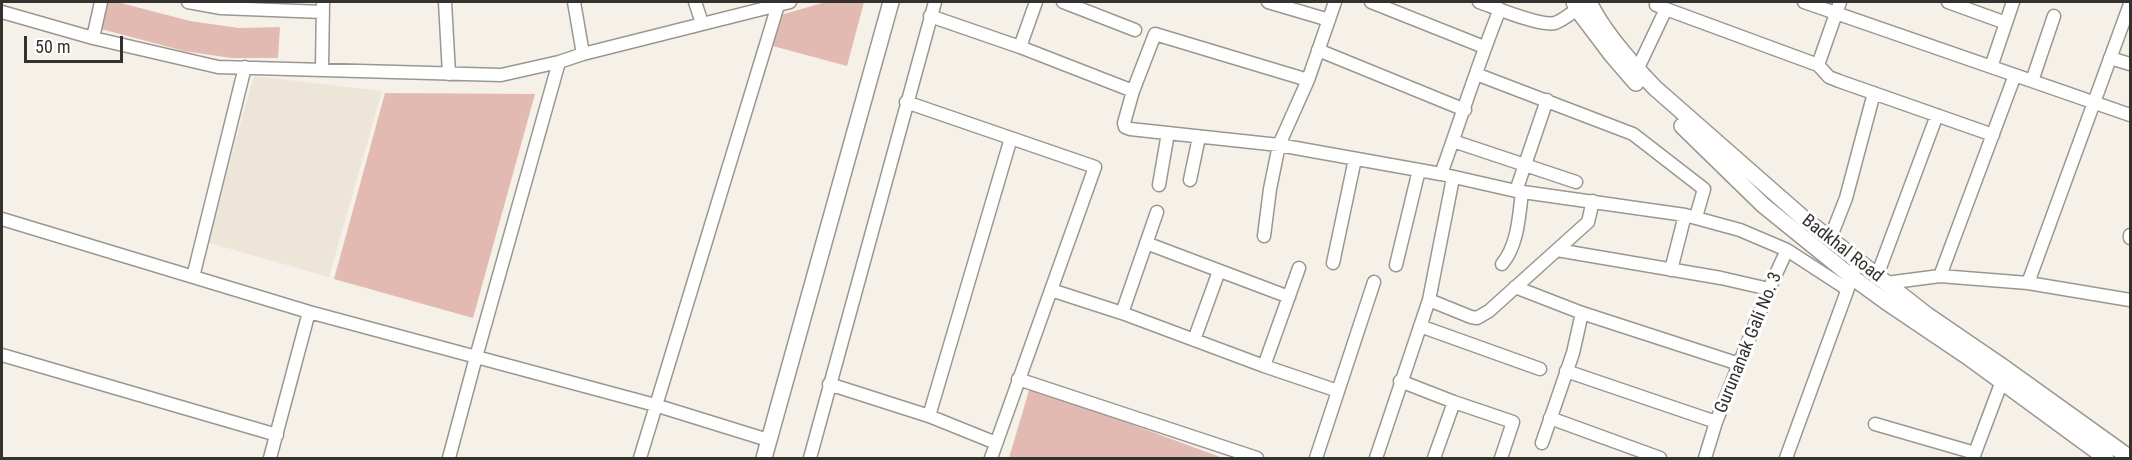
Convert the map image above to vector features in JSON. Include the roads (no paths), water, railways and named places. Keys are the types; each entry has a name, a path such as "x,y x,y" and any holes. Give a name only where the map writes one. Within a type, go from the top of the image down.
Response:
{"street":[{"path":"93,38 101,2"},
{"path":"188,2 221,8 323,7 322,69"},
{"path":"445,2 449,74"},
{"path":"574,2 583,54"},
{"path":"696,2 702,24"},
{"path":"764,459 891,2"},
{"path":"810,459 935,2"},
{"path":"1020,47 1036,2"},
{"path":"1063,2 1135,30"},
{"path":"1268,2 1329,20"},
{"path":"1264,236 1279,145 1308,80 1335,2"},
{"path":"1371,2 1484,47"},
{"path":"1479,2 1542,22 1555,23 1582,3"},
{"path":"1804,2 1838,7 1991,67 2130,115"},
{"path":"1948,2 2006,22"},
{"path":"1991,67 2013,2"},
{"path":"2,12 93,38 218,67 501,75 784,3"},
{"path":"640,459 655,405 784,3"},
{"name":"Badkhal Road","path":"1582,3 1595,14 1637,70 1677,109 1830,239 2106,459"},
{"name":"Badkhal Road","path":"1582,3 1611,54 1632,78 1763,205 1850,283 1885,301 1968,357 2004,376 2130,459"},
{"path":"1637,70 1658,4 1818,65 1828,77 1993,135"},
{"path":"2028,283 2130,4"},
{"path":"1818,65 1838,7"},
{"path":"1441,174 1465,111 1484,47 1500,9"},
{"path":"930,16 1020,47 1134,91"},
{"path":"2032,81 2054,16"},
{"path":"1308,80 1155,34 1124,123 1125,127 1279,145 1441,174 1519,192 1691,216 1740,230 1787,250"},
{"path":"1318,50 1465,111"},
{"path":"2110,58 2130,64"},
{"path":"449,459 559,62"},
{"path":"193,277 245,68"},
{"path":"1476,74 1633,134 1704,189 1691,216 1671,270"},
{"path":"1940,276 2015,75"},
{"path":"1830,239 1846,198 1874,93"},
{"path":"1502,264 1510,255 1516,232 1519,192 1525,164 1547,100"},
{"path":"906,102 1095,167 991,459"},
{"path":"1937,115 1882,280 1940,276 2028,283 2130,300"},
{"path":"1159,185 1168,133"},
{"path":"1190,180 1199,137"},
{"path":"929,416 1011,138"},
{"path":"1453,141 1576,182"},
{"path":"1334,263 1355,159"},
{"path":"1396,265 1419,170"},
{"path":"1376,459 1400,381 1429,300 1454,178"},
{"path":"1429,300 1471,317 1477,318 1489,311 1588,222 1593,201"},
{"path":"1122,313 1157,212"},
{"path":"2,219 309,312 655,405 768,440"},
{"path":"1146,243 1289,297"},
{"path":"1557,250 1769,289"},
{"name":"Gurunanak Gali No. 3","path":"1566,371 1716,422 1787,250 1850,283"},
{"path":"1786,459 1858,261"},
{"path":"1263,366 1299,268"},
{"path":"1194,340 1219,271"},
{"path":"1316,459 1374,282"},
{"path":"1515,287 1582,313 1739,364"},
{"path":"1051,290 1122,313 1263,366 1338,391"},
{"path":"270,459 309,312"},
{"path":"1542,443 1573,353 1582,313"},
{"path":"1420,326 1540,369"},
{"path":"2,355 276,435"},
{"path":"1875,424 1974,456 2004,376"},
{"path":"1018,378 1257,459"},
{"path":"1400,381 1514,422 1503,458"},
{"path":"829,384 929,416 996,443"},
{"path":"1434,459 1454,402"},
{"path":"1550,418 1660,459"},
{"path":"1705,459 1716,422"}]}
